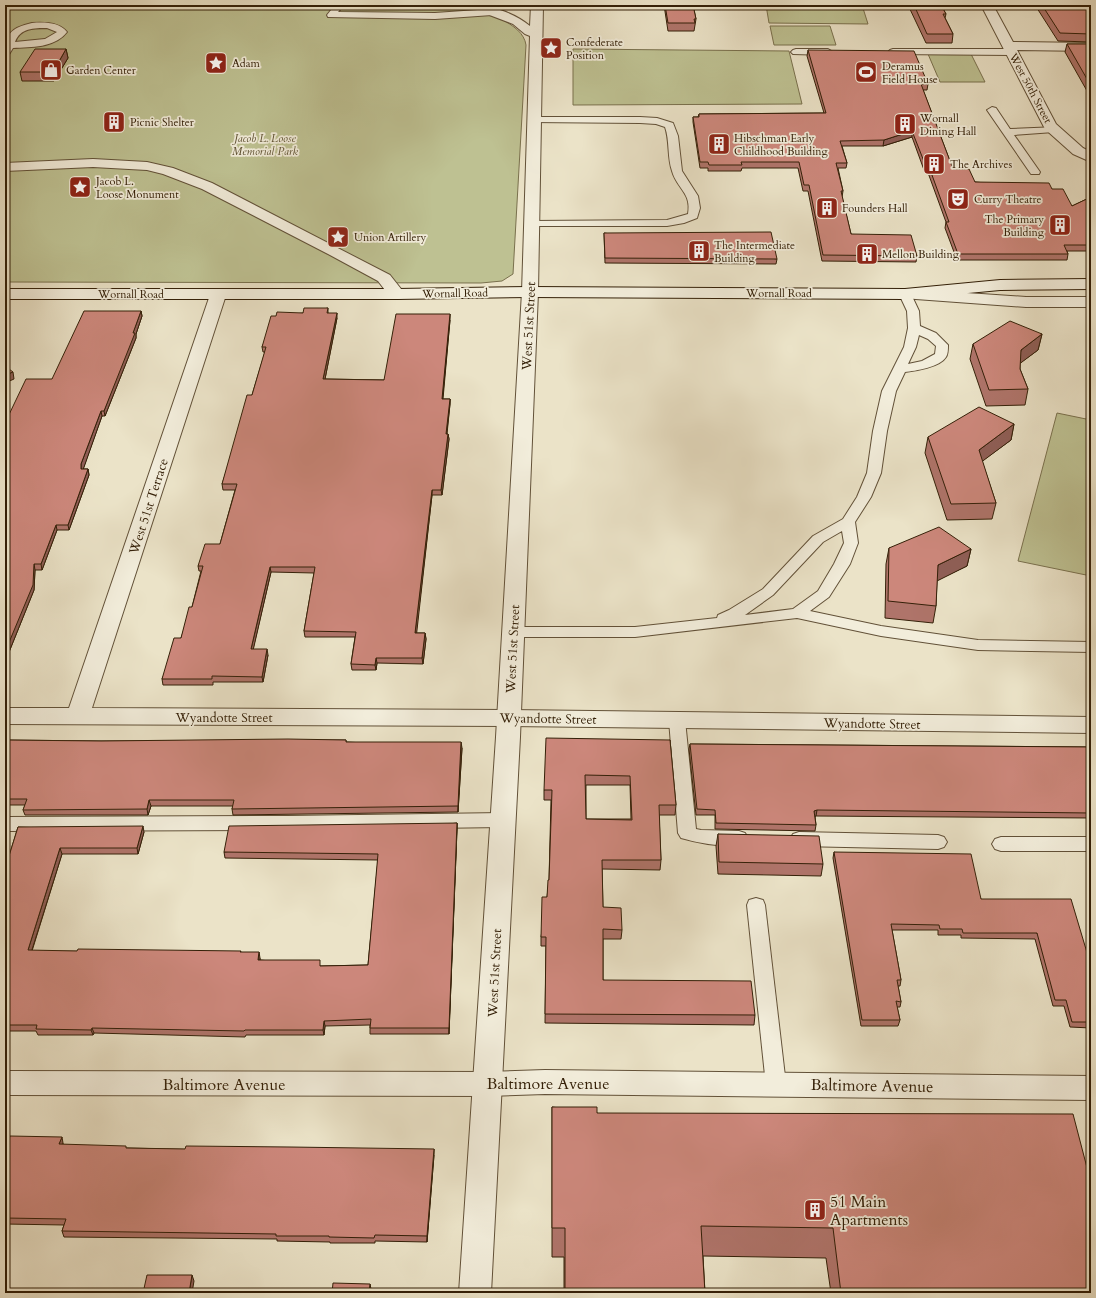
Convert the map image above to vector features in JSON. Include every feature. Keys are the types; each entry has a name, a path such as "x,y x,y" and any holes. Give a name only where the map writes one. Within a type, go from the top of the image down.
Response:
{"street":[{"path":"475,5 517,21 529,31 537,34"},
{"name":"West 50th Street","path":"987,5 1050,126 1078,150 1091,158"},
{"path":"492,12 518,11 537,6"},
{"name":"West 51st Street","path":"476,1293 509,718 512,632 530,292 537,6"},
{"path":"1010,49 1091,47"},
{"path":"5,167 93,163 147,166 168,170 207,186 336,252 384,278 397,294"},
{"name":"Wornall Road","path":"905,294 1000,285 1091,284"},
{"name":"Wornall Road","path":"5,294 218,295 530,292 905,294 1026,302 1091,302"},
{"name":"West 51st Terrace","path":"78,716 218,295"},
{"name":"Wyandotte Street","path":"5,716 509,718 1091,725"},
{"name":"Baltimore Avenue","path":"5,1083 488,1084 545,1082 1091,1088"}],"lane":[{"path":"340,5 331,15 435,16 492,12"},
{"path":"49,26 57,27 62,32 59,38 48,42 8,50 11,38 15,32 24,28 49,26"},
{"path":"883,52 1010,49"},
{"path":"796,52 836,52"},
{"path":"992,110 1035,172"},
{"path":"532,224 667,223 680,221 693,216 696,205 692,194 682,184 677,170 673,132 669,125 657,121 535,120"},
{"path":"1007,132 1054,129"},
{"path":"713,624 735,614 768,592 818,539 848,522 864,497 874,473 880,431 889,391 910,347 914,328 913,311 905,294"},
{"path":"900,368 914,368 929,364 941,356 942,345 932,336 914,328"},
{"path":"797,613 824,594 842,564 851,542 848,522"},
{"path":"512,632 635,632 797,613 881,631 978,645 1091,646"},
{"path":"677,720 687,833 701,837 756,838"},
{"path":"5,824 288,823 503,820"},
{"path":"780,838 938,842"},
{"path":"1001,844 1091,844"},
{"path":"756,905 776,1084"}],"green space":[{"name":"Jacob L. Loose Memorial Park","path":"5,5 464,5 501,19 518,30 526,45 513,274 502,281 481,283 5,282"},
{"path":"766,5 862,5 868,24 769,23"},
{"path":"770,26 830,26 836,45 774,45"},
{"path":"573,49 789,51 802,104 573,105"},
{"path":"928,54 971,54 985,82 940,82"},
{"path":"1057,413 1091,420 1091,576 1018,561"}],"building":[{"path":"665,5 693,5 696,19 694,19 695,23 668,23"},
{"path":"914,5 941,5 946,14 943,14 953,34 927,34"},
{"path":"1042,5 1091,5 1091,34 1060,33"},
{"path":"1067,44 1091,44 1091,86"},
{"path":"35,49 66,49 53,72 20,72"},
{"path":"808,50 914,51 928,84 921,84 953,169 969,169 975,182 1049,183 1052,189 1063,189 1072,206 1091,197 1091,245 1064,245 1068,254 958,254 946,222 949,222 928,164 925,164 912,131 884,140 840,141 847,163 836,163 851,234 911,235 917,256 823,255 809,185 804,185 799,162 741,162 742,165 709,165 708,162 700,162 693,117 699,117 699,114 826,113"},
{"name":"The Intermediate Building","path":"771,232 777,259 605,258 604,233"},
{"path":"304,308 328,308 327,313 337,313 323,379 384,380 396,314 450,314 442,399 450,399 446,434 448,434 441,490 432,490 415,633 425,633 422,658 376,658 375,665 351,664 356,632 304,631 315,567 270,567 251,649 267,649 262,677 212,676 212,679 162,679 174,638 181,638 189,607 192,607 203,566 198,566 205,544 220,544 237,484 222,484 247,395 252,395 266,347 262,347 271,316 276,316 277,312 303,313"},
{"path":"84,311 141,311 133,333 135,333 104,411 101,411 81,464 81,469 88,469 68,525 56,525 41,564 34,564 33,585 5,652 5,423 26,379 52,379"},
{"path":"1010,321 1042,334 1021,350 1020,369 1028,389 989,390 973,344"},
{"path":"5,366 13,372 5,375"},
{"path":"979,407 1014,424 979,450 996,503 951,504 928,437"},
{"path":"939,527 971,549 938,565 936,606 888,601 889,548"},
{"path":"546,738 670,740 676,805 659,805 661,860 602,860 603,907 621,908 622,930 603,929 603,980 751,981 755,1015 545,1014 546,937 541,937 542,897 547,897 549,880 552,790 544,790","holes":["585,775 630,776 632,820 586,819"]},
{"path":"288,739 346,740 346,742 461,742 458,806 232,809 234,800 149,800 147,809 23,810 27,799 5,799 5,740 101,741"},
{"path":"690,744 1091,747 1091,813 817,810 814,811 816,825 716,823 715,810 697,809"},
{"path":"457,823 449,1028 370,1028 371,1019 324,1021 323,1030 244,1031 92,1028 91,1030 36,1029 37,1025 5,1025 5,869 18,827 143,826 137,848 60,848 28,950 77,951 78,949 241,951 240,952 259,952 258,960 320,960 320,966 368,965 378,854 224,852 229,826"},
{"path":"718,834 819,836 823,864 719,862"},
{"path":"834,852 971,854 981,899 1071,899 1091,966 1091,1022 1072,1022 1066,1000 1055,1000 1037,933 963,933 962,929 940,929 939,925 891,924 901,980 897,980 901,1002 896,1001 900,1020 862,1020"},
{"name":"51 Main Apartments","path":"552,1107 597,1107 597,1113 1073,1114 1091,1183 1091,1293 841,1293 833,1228 701,1226 705,1293 565,1293 565,1228 552,1228"},
{"path":"10,1136 62,1137 59,1144 126,1146 126,1148 185,1149 186,1146 434,1149 427,1236 375,1235 374,1238 276,1236 276,1234 62,1231 66,1219 5,1218 5,1153"},
{"path":"147,1275 192,1275 189,1293 143,1293"},
{"path":"333,1283 370,1284 369,1293 332,1293"}],"place":[{"name":"Confederate Position","path":"551,48"},
{"name":"Adam","path":"216,63"},
{"name":"Garden Center","path":"51,70"},
{"name":"Deramus Field House","path":"866,72"},
{"name":"Picnic Shelter","path":"114,122"},
{"name":"Wornall Dining Hall","path":"905,124"},
{"name":"Hibschman Early Childhood Building","path":"719,144"},
{"name":"The Archives","path":"934,164"},
{"name":"Jacob L. Loose Monument","path":"80,187"},
{"name":"Curry Theatre","path":"958,199"},
{"name":"Founders Hall","path":"827,208"},
{"name":"The Primary Building","path":"1060,225"},
{"name":"Union Artillery","path":"338,237"},
{"name":"The Intermediate Building","path":"699,251"},
{"name":"Mellon Building","path":"867,254"},
{"name":"51 Main Apartments","path":"815,1210"}]}
